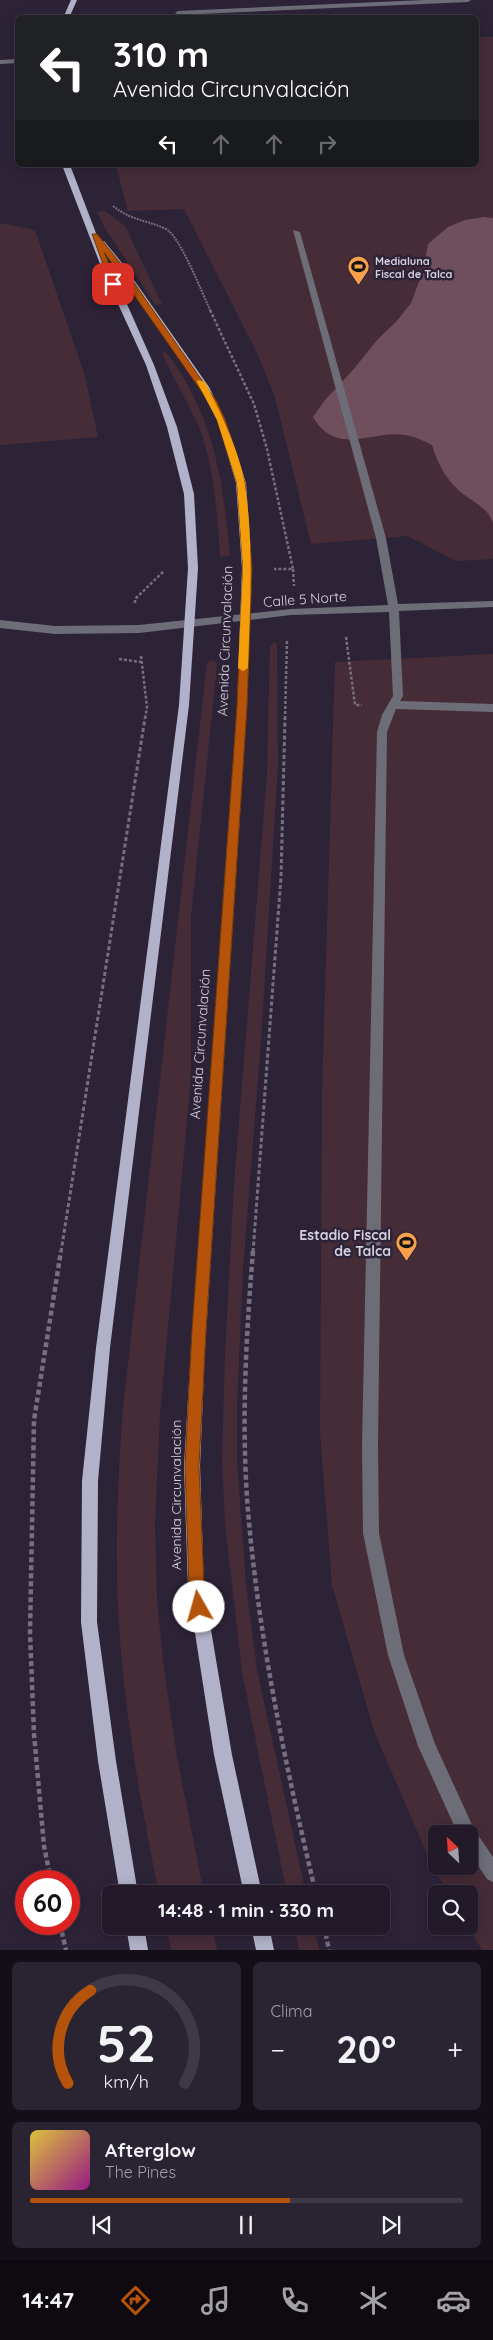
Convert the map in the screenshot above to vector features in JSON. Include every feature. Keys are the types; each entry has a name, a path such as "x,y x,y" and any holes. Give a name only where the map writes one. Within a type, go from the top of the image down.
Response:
{"main road":[{"path":"67,15 74,0"},
{"name":"Avenida Circunvalación","path":"67,167 106,268 150,365 172,427 184,468 189,494 193,568 184,705 103,1348 90,1481 89,1622 107,1761 128,1885"},
{"name":"Avenida Circunvalación","path":"94,235 119,265 204,387 221,420 241,483 247,568 242,707 199,1329 192,1466 196,1588 223,1755 251,1885"},
{"path":"136,1935 139,1950"},
{"path":"262,1935 265,1950"}],"street":[{"path":"178,12 468,0"},
{"path":"0,62 15,61"},
{"path":"296,232 380,538 394,608 398,696 386,715 382,732 370,1445 371,1534 396,1655 427,1746 463,1825"},
{"name":"Calle 5 Norte","path":"0,624 55,630 139,629 291,612 493,604"},
{"path":"394,705 493,708"},
{"path":"478,1850 493,1873"}],"path":[{"path":"110,200 114,208 126,216 168,230"},
{"path":"49,1870 44,1846 33,1715 30,1633 34,1420 147,707 135,599 163,571 193,568"},
{"path":"293,569 295,579 287,634 281,877 248,1320 245,1443 248,1511 264,1644 296,1810 314,1885"},
{"path":"346,631 355,705 394,705"},
{"path":"63,1935 66,1950"},
{"path":"326,1935 329,1950"}],"shaded area":[{"name":"Medialuna Fiscal de Talca","path":"479,37 493,37 493,559 456,561 408,536 311,544 275,397 259,357 184,209 128,211 117,167 479,167"},
{"path":"105,211 125,226 162,304 157,305 154,303 105,228 97,212"},
{"path":"484,217 493,218 493,523 488,513 457,489 448,478 440,466 432,445 417,438 393,434 344,439 333,436 323,429 313,417 325,400 411,303 423,271 428,244 448,227 465,220"},
{"path":"0,223 35,230 85,376 98,437 0,445"},
{"path":"164,351 174,362 194,397 211,441 225,508 230,556 220,557 216,509 206,447 192,412 162,353"},
{"path":"274,642 277,644 278,765 261,1041 243,1269 237,1407 237,1461 246,1585 257,1670 304,1885 285,1885 242,1672 225,1523 222,1460 225,1355 234,1184 267,774 270,647"},
{"name":"Estadio Fiscal de Talca","path":"493,654 493,1950 482,1950 473,1935 478,1935 478,1885 443,1885 437,1875 478,1875 478,1825 428,1825 428,1856 374,1731 332,1585 320,1433 322,1092 335,662"},
{"path":"211,660 216,662 217,666 191,916 191,1077 160,1414 155,1525 157,1601 164,1669 177,1757 202,1885 157,1885 139,1788 128,1717 120,1645 117,1584 118,1483 123,1408 207,663"},
{"path":"168,1935 214,1935 217,1950 171,1950"},
{"path":"296,1935 316,1935 319,1950 299,1950"}],"slow traffic":[{"path":"201,382 221,420 241,483 247,568 243,668"}],"place":[{"name":"Medialuna Fiscal de Talca","path":"359,286"},
{"name":"Estadio Fiscal de Talca","path":"407,1262"}],"route":[{"path":"113,284 94,235 119,265 213,402 221,420 241,483 247,568 242,707 199,1330 192,1466 196,1588 199,1607"}]}
